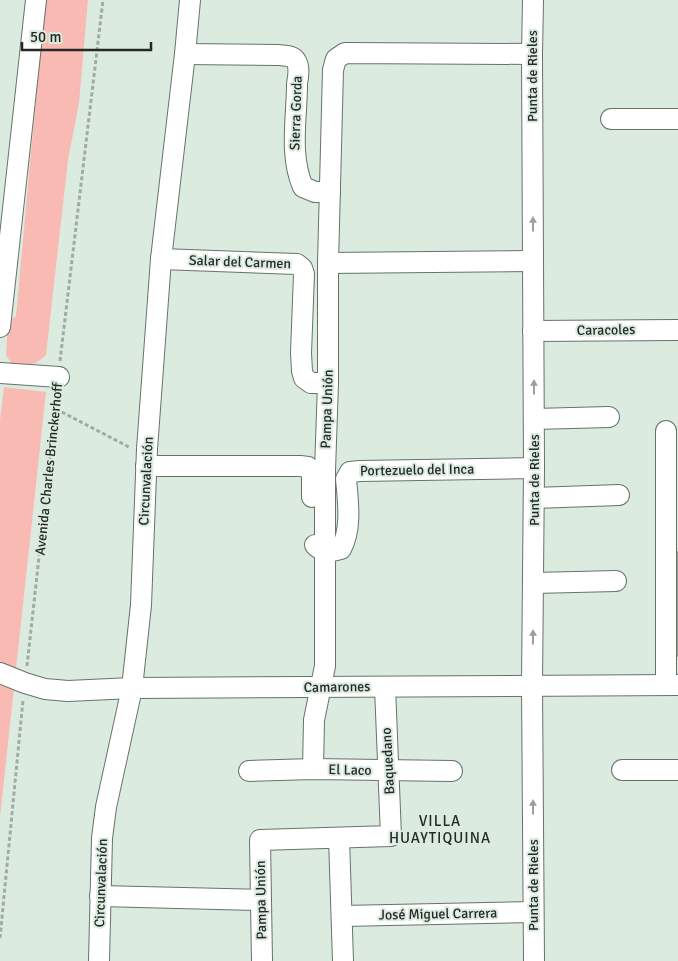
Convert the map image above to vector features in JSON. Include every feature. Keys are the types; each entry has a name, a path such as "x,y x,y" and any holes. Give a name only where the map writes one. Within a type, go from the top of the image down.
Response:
{"street":[{"path":"0,326 4,250 36,0"},
{"name":"Circunvalación","path":"99,961 102,838 106,807 132,688 141,605 147,458 161,259 190,0"},
{"name":"Punta de Rieles","path":"533,0 534,583 532,686 534,961"},
{"name":"Pampa Unión","path":"312,770 314,720 325,666 324,552 328,383 328,262 333,70 336,59 345,53 532,54"},
{"name":"Sierra Gorda","path":"185,54 279,55 291,57 296,62 298,68 295,159 298,176 303,187 315,192 330,192"},
{"path":"611,119 678,119"},
{"name":"Salar del Carmen","path":"161,259 298,264 304,274 302,371 304,378 311,383 328,383"},
{"path":"328,262 533,260"},
{"name":"Caracoles","path":"534,331 678,330"},
{"path":"0,373 58,377"},
{"path":"534,419 609,417"},
{"path":"666,431 672,685"},
{"path":"147,458 308,467 312,473 311,540 316,548 324,552"},
{"name":"Portezuelo del Inca","path":"324,552 341,549 346,540 348,527 346,479 350,472 534,468"},
{"path":"534,498 619,495"},
{"path":"534,583 616,581"},
{"name":"Camarones","path":"0,673 25,684 44,689 68,691 132,688 672,685"},
{"name":"Baquedano","path":"339,838 392,836 384,686"},
{"path":"622,770 678,770"},
{"name":"El Laco","path":"249,771 452,771"},
{"path":"339,838 343,961"},
{"name":"Pampa Unión","path":"262,961 260,840 339,838"},
{"path":"100,896 261,900"},
{"name":"José Miguel Carrera","path":"342,916 533,912"}],"path":[{"name":"Avenida Charles Brinckerhoff","path":"0,938 58,377 103,0"},
{"path":"56,409 132,448 147,458"}],"shaded area":[{"path":"45,0 88,0 79,103 68,160 46,355 31,365 13,366 6,355 8,322 16,316"},
{"path":"4,387 46,392 0,817 0,420"}],"building":[{"path":"675,552 678,552 678,656 676,656"}],"district":[{"name":"VILLA HUAYTIQUINA","path":"440,830"}]}
